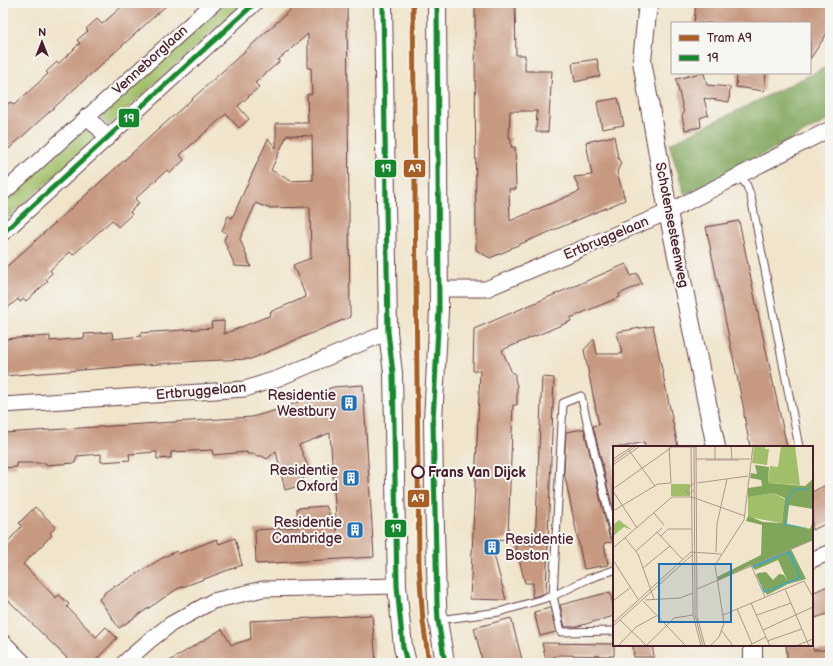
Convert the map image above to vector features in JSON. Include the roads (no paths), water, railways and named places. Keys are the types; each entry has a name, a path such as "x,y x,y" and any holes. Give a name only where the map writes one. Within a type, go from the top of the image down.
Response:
{"street":[{"name":"Venneborglaan","path":"3,193 214,3"},
{"name":"Venneborglaan","path":"3,233 255,3"},
{"path":"383,3 388,332 393,373 397,586 403,647 407,663"},
{"path":"437,3 439,310 433,420 438,620 445,663"},
{"name":"Schotensesteenweg","path":"650,3 647,13 642,61 668,212 716,446"},
{"path":"87,116 108,138"},
{"name":"Ertbruggelaan","path":"439,289 486,289 668,212 830,130"},
{"name":"Ertbruggelaan","path":"3,404 245,389 279,378 388,332"},
{"path":"813,560 830,552"},
{"path":"124,663 171,624 214,601 264,589 397,586"},
{"path":"3,642 24,663"},
{"path":"753,646 753,663"}],"lane":[{"path":"740,175 747,186 751,197 799,446"},
{"path":"613,531 581,396 563,403 552,596 561,632 613,631"},
{"path":"438,620 499,612 552,596 588,579 613,570"}],"tram line":[{"name":"A9","path":"413,3 419,566 423,622 429,663"}],"place":[{"name":"Residentie Westbury","path":"349,403"},
{"name":"Frans Van Dijck","path":"418,472"},
{"name":"Residentie Oxford","path":"351,478"},
{"name":"Residentie Cambridge","path":"355,530"},
{"name":"Residentie Boston","path":"492,547"}]}
